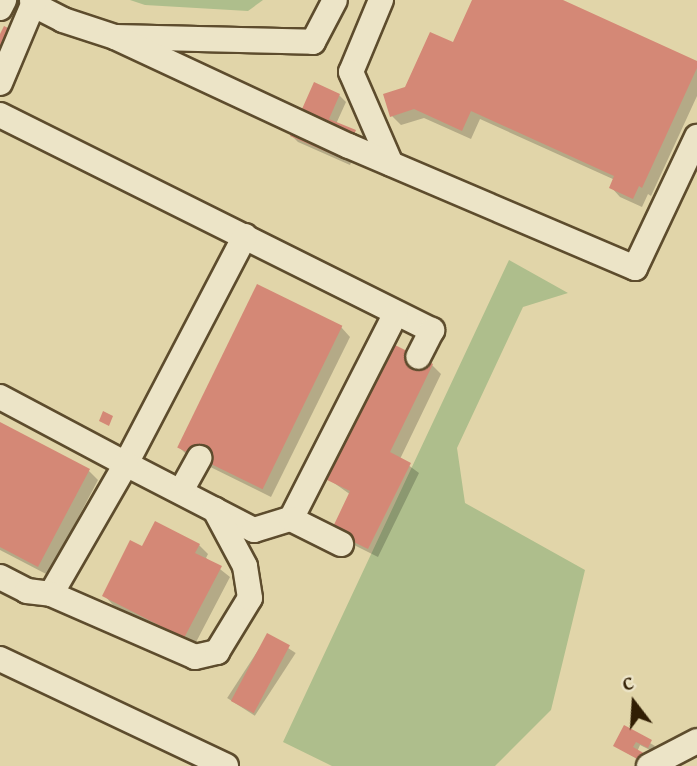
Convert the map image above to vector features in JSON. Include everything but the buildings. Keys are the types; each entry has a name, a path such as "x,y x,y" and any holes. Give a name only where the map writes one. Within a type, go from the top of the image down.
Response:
{"lane":[{"path":"0,8 4,0"},
{"path":"114,37 313,41 335,0"},
{"path":"381,0 351,72 391,164"},
{"path":"0,83 33,1 64,20 114,37 391,164 635,268 697,137"},
{"path":"0,115 432,330 418,357"},
{"path":"51,594 126,464 245,236"},
{"path":"291,519 396,313"},
{"path":"0,397 254,530 291,519 341,544"},
{"path":"181,491 199,458"},
{"path":"0,577 27,591 51,594 195,657 217,652 250,598 245,566 215,510"},
{"path":"0,659 226,766"},
{"path":"649,766 686,752 697,741"},
{"path":"686,752 697,762"}],"green space":[{"path":"130,0 263,0 248,11 145,5"},
{"path":"509,260 568,293 523,307 457,448 465,503 585,570 551,710 495,766 332,766 283,742"}]}
